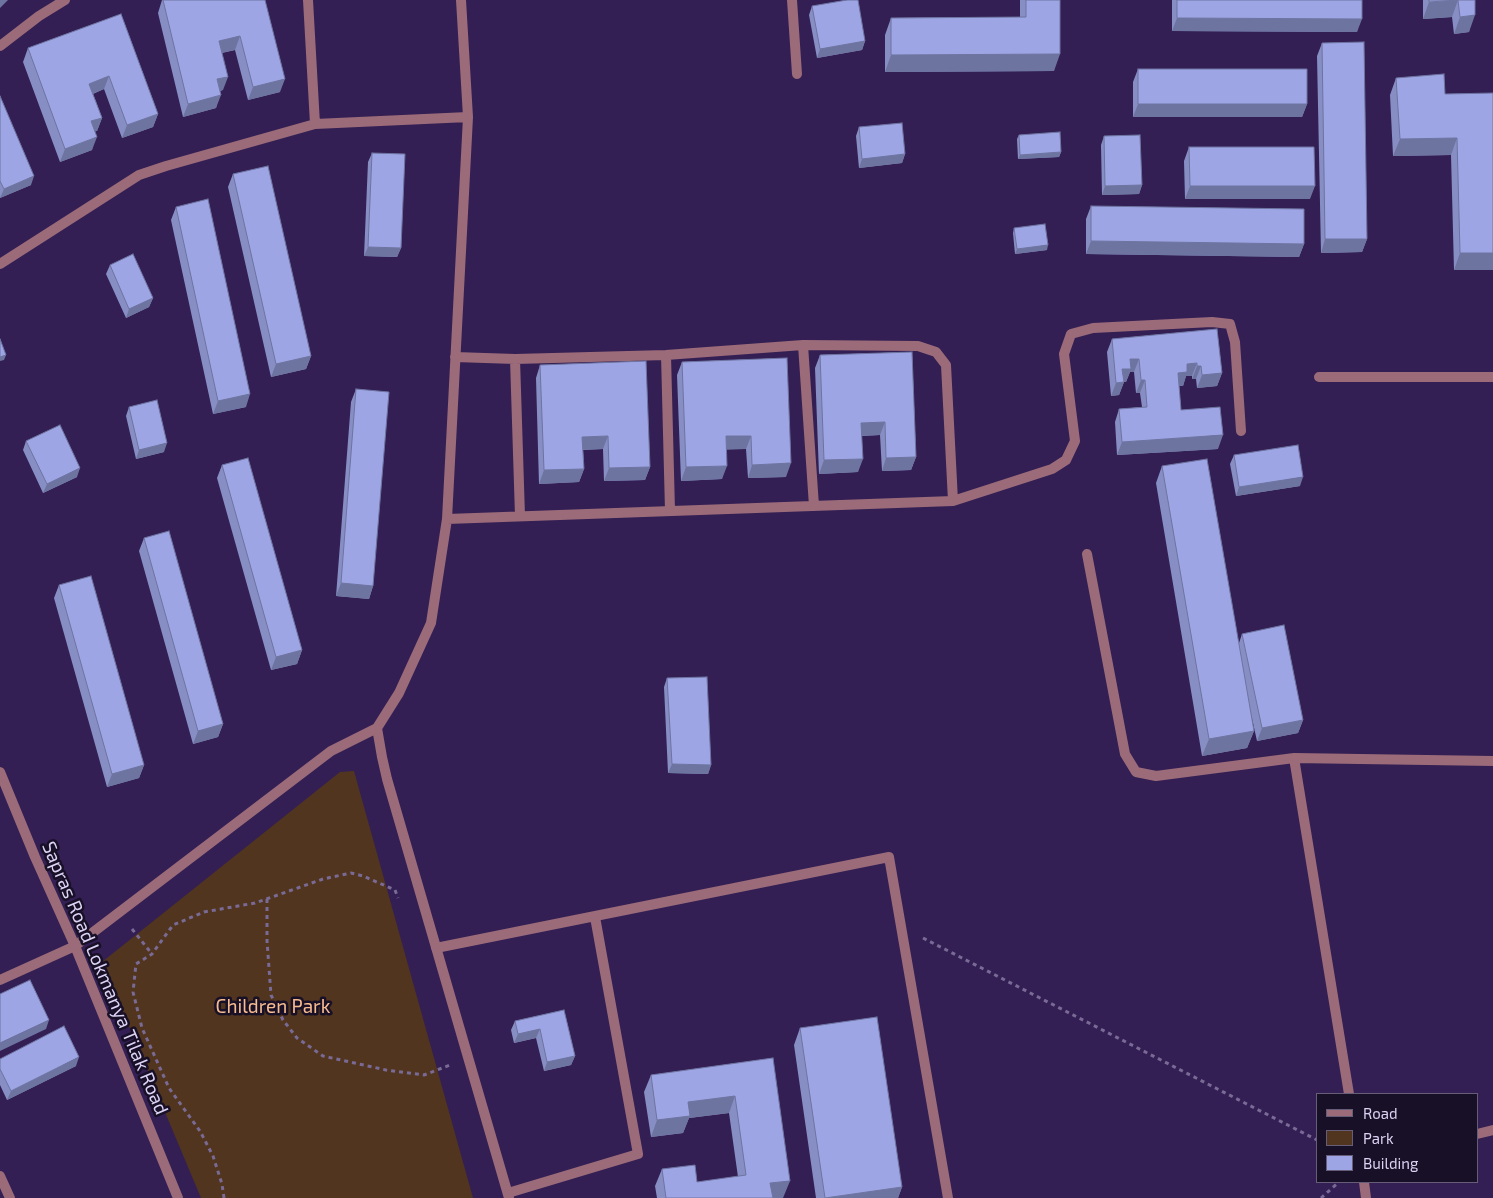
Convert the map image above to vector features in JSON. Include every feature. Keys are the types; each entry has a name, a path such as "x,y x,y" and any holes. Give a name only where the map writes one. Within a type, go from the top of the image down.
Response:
{"street":[{"path":"0,46 39,16 65,0"},
{"path":"308,0 315,124"},
{"path":"0,980 75,946 331,750 377,728 399,693 431,623 447,519 468,117 461,0"},
{"path":"792,0 797,74"},
{"path":"0,264 139,175 166,166 315,124 468,117"},
{"path":"447,519 953,501 1052,469 1066,460 1075,441 1064,354 1072,334 1092,328 1212,322 1230,324 1235,342 1241,431"},
{"path":"455,357 515,359 666,355 803,345 918,346 936,352 946,365 953,501"},
{"path":"803,345 814,506"},
{"path":"666,355 670,511"},
{"path":"515,359 520,516"},
{"path":"1319,377 1493,377"},
{"path":"1087,554 1125,754 1136,772 1156,776 1294,758 1493,761"},
{"path":"377,728 387,779 508,1196 638,1154 595,917"},
{"path":"1294,758 1349,1093"},
{"name":"Sapras Road Lokmanya Tilak Road","path":"0,772 35,857 75,946 178,1198"},
{"path":"436,948 889,857 948,1198"},
{"path":"1478,1134 1493,1130"},
{"path":"0,1176 10,1198"},
{"path":"1364,1183 1366,1198"}],"path":[{"path":"224,1198 222,1184 200,1130 169,1088 142,1028 133,992 136,964 152,954 172,925 204,912 255,903 323,879 352,873 363,876 395,890 401,905"},
{"path":"267,899 267,941 271,995 283,1020 297,1038 323,1056 386,1070 424,1075 450,1065"},
{"path":"120,912 152,954"},
{"path":"900,927 1316,1139"},
{"path":"448,1056 452,1071"},
{"path":"1321,1198 1338,1183"}],"green space":[{"name":"Children Park","path":"354,771 473,1198 201,1198 102,962 340,772"}],"building":[{"path":"163,0 265,0 285,79 253,87 240,36 219,41 228,77 217,79 221,95 188,104"},
{"path":"858,0 865,41 820,49 812,6"},
{"path":"1026,0 1060,0 1060,54 891,55 891,18 1026,17"},
{"path":"1177,0 1362,0 1362,19 1177,18"},
{"path":"1429,0 1458,0 1429,2"},
{"path":"1458,0 1475,0 1475,15 1460,17"},
{"path":"121,14 158,114 127,125 109,76 89,84 102,118 91,121 97,137 65,149 28,48"},
{"path":"1364,42 1367,239 1325,239 1322,43"},
{"path":"1138,69 1307,69 1307,104 1138,104"},
{"path":"1444,74 1445,94 1493,93 1493,253 1460,253 1457,138 1400,139 1396,78"},
{"path":"0,96 34,176 4,189 0,181"},
{"path":"902,123 905,154 862,159 859,127"},
{"path":"1060,132 1061,152 1020,155 1019,135"},
{"path":"1140,135 1142,185 1105,186 1104,136"},
{"path":"1189,147 1314,147 1315,186 1190,186"},
{"path":"372,153 405,154 401,248 368,247"},
{"path":"268,166 311,356 276,364 233,174"},
{"path":"208,199 250,394 218,401 176,207"},
{"path":"1091,206 1304,209 1304,244 1091,241"},
{"path":"1045,224 1048,245 1017,249 1014,228"},
{"path":"133,254 153,298 129,309 110,265"},
{"path":"1217,329 1222,373 1202,375 1201,366 1197,366 1197,363 1187,364 1187,372 1178,373 1181,410 1220,407 1223,435 1122,442 1119,409 1147,407 1145,380 1141,380 1139,359 1130,359 1131,369 1122,369 1124,382 1116,383 1112,339"},
{"path":"0,339 6,355 0,357"},
{"path":"912,352 916,457 886,458 885,422 861,423 863,459 824,460 820,355"},
{"path":"787,358 791,463 752,465 751,436 726,436 727,466 686,467 682,362"},
{"path":"646,361 650,467 609,468 608,436 582,437 584,469 544,470 540,365"},
{"path":"356,389 389,392 373,586 341,583"},
{"path":"157,400 167,443 139,450 129,407"},
{"path":"60,425 80,468 47,484 26,441"},
{"path":"1298,445 1303,477 1239,487 1234,455"},
{"path":"248,458 302,650 276,657 222,465"},
{"path":"1207,459 1254,731 1209,739 1162,466"},
{"path":"169,531 223,724 198,731 144,538"},
{"path":"91,576 144,765 112,774 59,585"},
{"path":"1284,625 1303,720 1262,728 1242,634"},
{"path":"707,677 711,765 672,764 667,678"},
{"path":"30,980 49,1020 0,1043 0,994"},
{"path":"564,1010 575,1056 547,1062 540,1029 518,1034 515,1021"},
{"path":"877,1017 902,1187 825,1198 800,1028"},
{"path":"64,1026 79,1057 11,1091 0,1069 0,1059"},
{"path":"773,1058 790,1181 770,1183 773,1198 666,1198 662,1169 695,1165 697,1182 746,1175 735,1096 688,1102 690,1116 657,1120 651,1075"}]}
